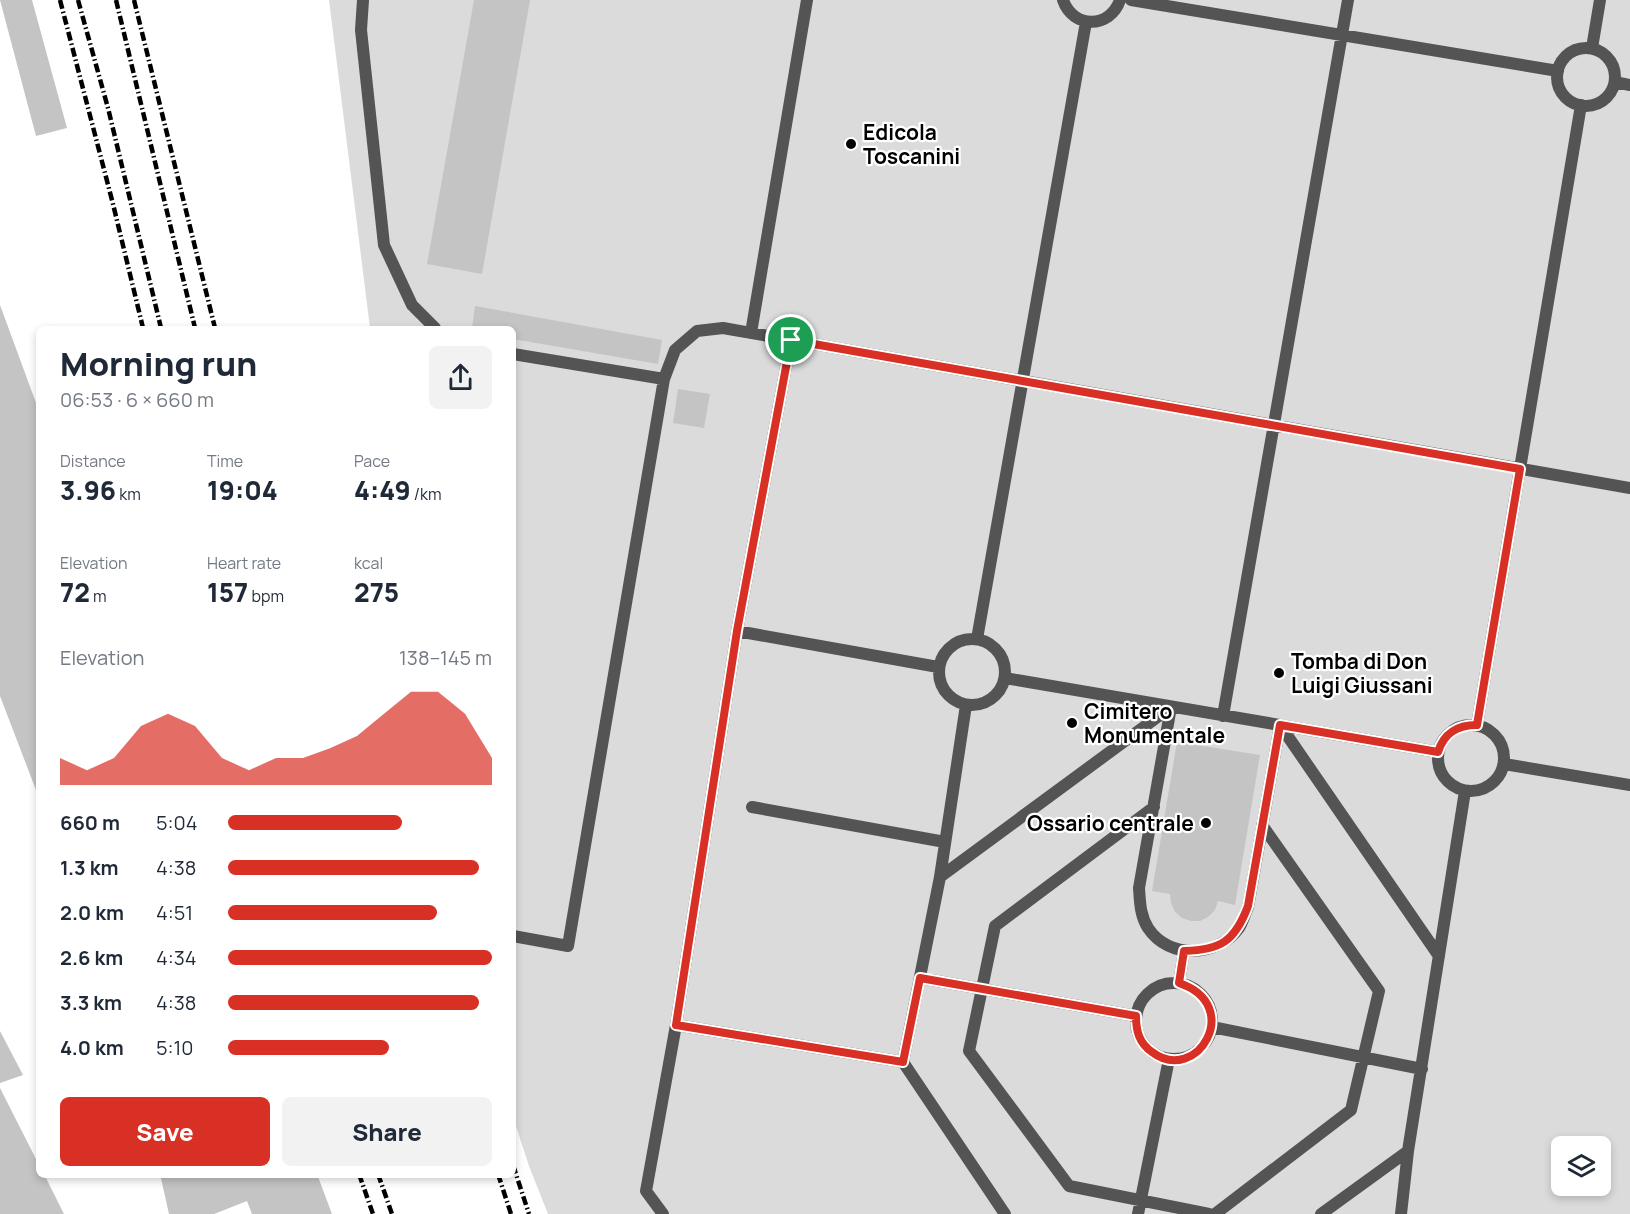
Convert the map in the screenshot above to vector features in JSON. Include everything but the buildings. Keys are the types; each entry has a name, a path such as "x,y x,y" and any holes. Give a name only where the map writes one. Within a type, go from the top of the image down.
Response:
{"lane":[{"path":"363,0 361,30 384,245 412,305 433,326"},
{"path":"751,333 807,0"},
{"path":"1063,0 1070,14 1086,22 1095,23 1112,15 1120,0"},
{"path":"1131,0 1558,71"},
{"path":"1223,716 1348,0"},
{"path":"1592,48 1600,0"},
{"path":"977,639 1086,22"},
{"path":"1583,48 1592,48 1607,57 1612,64 1615,82 1611,91 1599,103 1581,105 1565,96 1560,89 1558,71 1566,55 1583,48"},
{"path":"1615,82 1630,85"},
{"path":"1477,725 1581,105"},
{"path":"516,937 568,946 664,379 675,350 697,331 723,328 1630,488"},
{"path":"663,1214 646,1191 676,1025 737,631 791,340"},
{"path":"516,354 664,379"},
{"path":"737,631 938,667"},
{"path":"977,639 996,649 1002,658 1005,678 995,697 976,706 956,702 948,696 938,677 938,667 948,648 957,642 977,639"},
{"path":"1005,678 1438,752"},
{"path":"966,705 940,877 903,1062 1005,1214"},
{"path":"1171,707 1139,888 1140,909 1149,929 1156,936 1164,943 1184,951 1206,951 1225,942 1240,927 1248,906 1280,725"},
{"path":"940,877 1171,707"},
{"path":"1280,725 1439,956"},
{"path":"1466,725 1477,725 1486,728 1501,743 1504,764 1501,774 1494,782 1476,791 1465,791 1455,788 1441,773 1438,752 1441,742 1448,734 1466,725"},
{"path":"1504,764 1630,785"},
{"path":"1401,1214 1408,1151 1465,791"},
{"path":"752,807 945,842"},
{"path":"1154,807 995,926 969,1051 1069,1186 1209,1214"},
{"path":"1215,1214 1351,1110 1378,991 1262,825"},
{"path":"1179,983 1184,951"},
{"path":"920,978 1136,1016"},
{"path":"1179,983 1191,987 1208,1003 1212,1015 1212,1027 1202,1048 1181,1059 1169,1059 1157,1056 1140,1039 1136,1028 1136,1016 1146,994 1156,987 1179,983"},
{"path":"676,1025 903,1062"},
{"path":"1212,1027 1422,1069"},
{"path":"1138,1214 1169,1059"},
{"path":"1321,1214 1408,1151"}],"shaded area":[{"name":"Cimitero Monumentale","path":"329,0 1630,0 1630,1214 548,1214 516,1126 516,326 370,326"}],"railway":[{"path":"60,0 143,326"},
{"path":"78,0 108,108 161,326"},
{"path":"116,0 195,326"},
{"path":"134,0 215,326"},
{"path":"516,1174 529,1214"},
{"path":"360,1178 373,1214"},
{"path":"379,1178 392,1214"},
{"path":"499,1178 511,1214"}],"place":[{"name":"Edicola Toscanini","path":"851,144"},
{"name":"Tomba di Don Luigi Giussani","path":"1279,673"},
{"name":"Cimitero Monumentale","path":"1072,723"},
{"name":"Ossario centrale","path":"1206,823"}],"route":[{"path":"791,340 1520,469 1477,725 1456,728 1441,742 1438,752 1280,725 1248,906 1240,927 1225,942 1206,951 1184,951 1179,983 1191,987 1200,994 1208,1003 1212,1015 1212,1027 1208,1038 1202,1048 1192,1055 1181,1059 1157,1056 1147,1049 1140,1039 1136,1028 1136,1016 920,978 903,1062 676,1025 737,631 791,340"}]}
